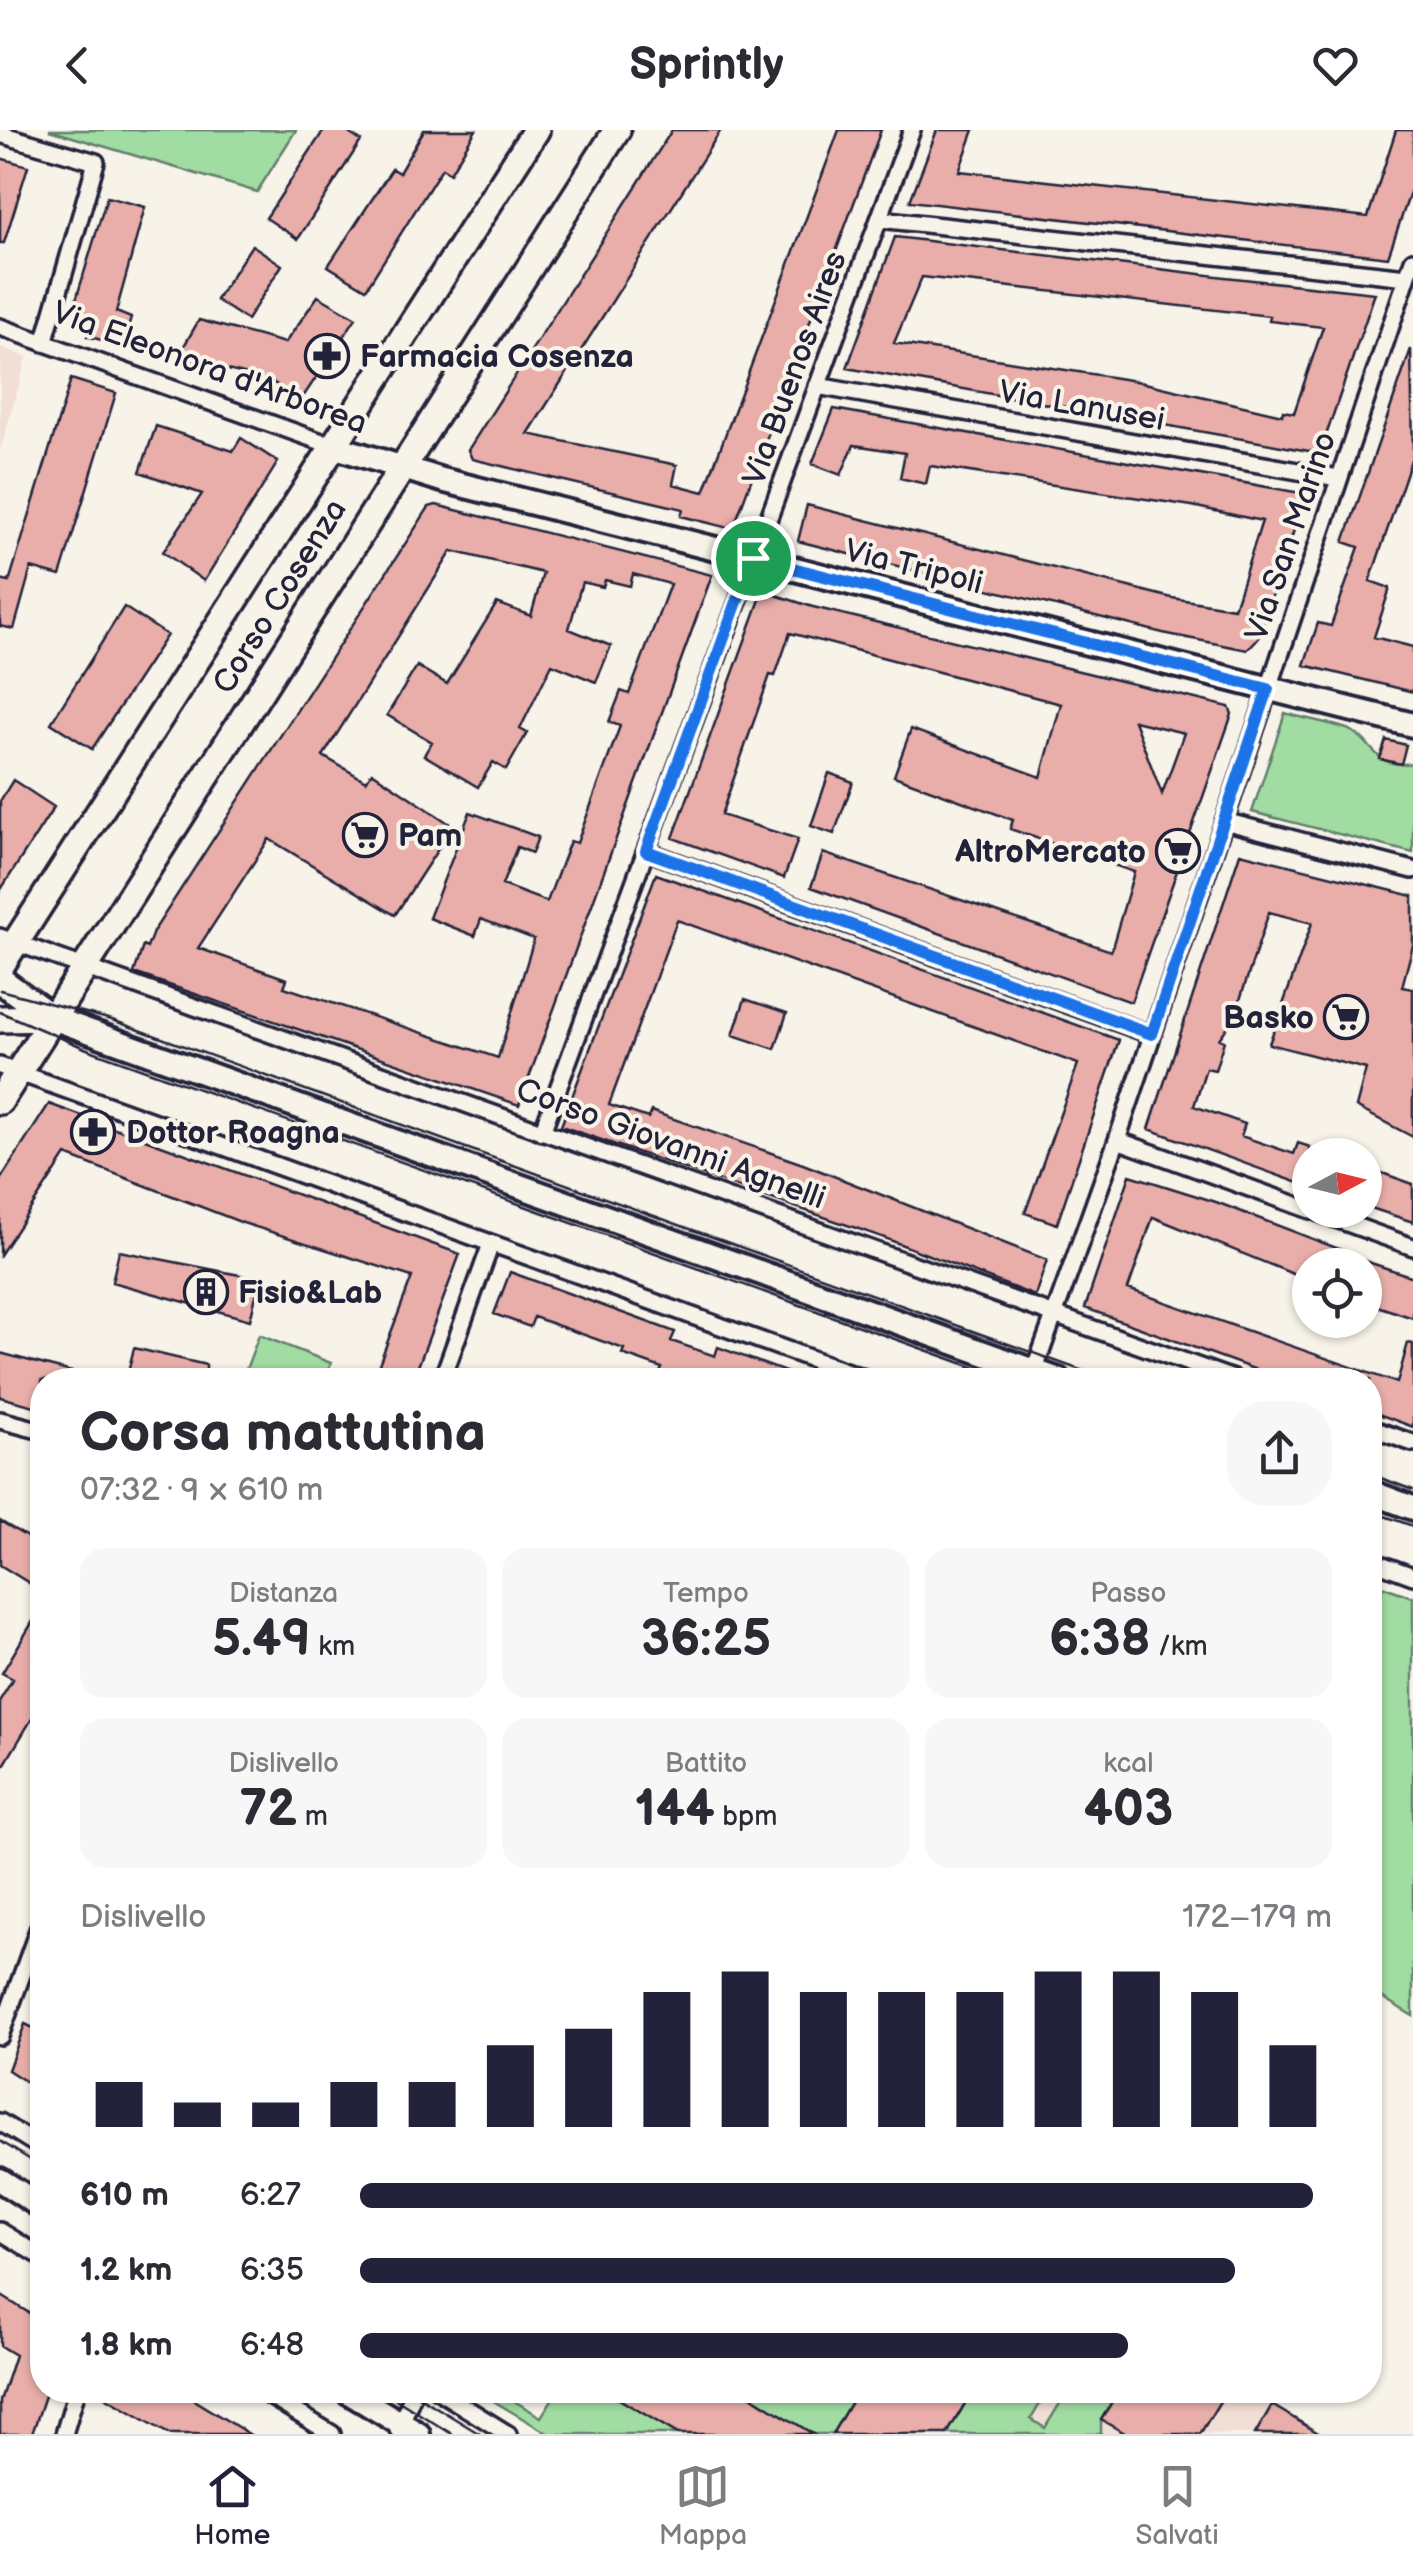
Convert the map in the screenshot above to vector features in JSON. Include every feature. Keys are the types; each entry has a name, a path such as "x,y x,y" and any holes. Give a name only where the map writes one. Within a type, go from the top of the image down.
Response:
{"main road":[{"name":"Corso Cosenza","path":"4,957 336,448 536,130"},
{"name":"Corso Cosenza","path":"0,1100 6,1066 52,1018 398,468 617,130"},
{"name":"Via Eleonora d'Arborea","path":"336,448 398,468"},
{"name":"Via Tripoli","path":"398,468 1413,725"},
{"path":"4,957 52,1018"},
{"path":"0,1019 52,1018 1010,1368"},
{"path":"1382,1496 1413,1508"},
{"path":"0,2180 30,2199"},
{"path":"364,2403 405,2430"}],"street":[{"name":"Via Buenos Aires","path":"542,1132 912,130"},
{"path":"0,134 96,162 44,343"},
{"path":"879,219 1407,277"},
{"name":"Via San Marino","path":"1035,1368 1413,260"},
{"name":"Via Eleonora d'Arborea","path":"0,327 336,448"},
{"name":"Via Lanusei","path":"817,386 1338,478"},
{"path":"1224,821 1413,870"},
{"path":"646,851 1152,1034"},
{"name":"Corso Giovanni Agnelli","path":"4,957 84,966 1202,1368"},
{"path":"6,1066 837,1368"},
{"path":"1116,1140 1292,1204"},
{"path":"1360,1228 1413,1247"},
{"path":"446,1368 492,1244"},
{"path":"0,1420 30,1428"},
{"path":"1382,1432 1413,1444"},
{"path":"1382,1564 1413,1576"},
{"path":"0,2036 30,1952"},
{"path":"0,2122 30,2141"},
{"path":"0,2231 30,2250"},
{"path":"64,2434 73,2403"},
{"path":"281,2403 332,2434"},
{"path":"405,2430 412,2403"},
{"path":"458,2403 508,2434"}],"shaded area":[{"path":"0,347 27,357 0,451"},
{"path":"964,2403 1269,2403 1320,2434 945,2434"}],"green space":[{"path":"49,130 296,130 257,192"},
{"path":"1285,713 1347,729 1389,762 1413,763 1413,853 1252,812"},
{"path":"259,1335 331,1363 329,1368 247,1368"},
{"path":"1382,1586 1413,1597 1413,2016 1382,1997"},
{"path":"497,2403 518,2403 541,2417 550,2403 626,2403 678,2434 549,2434"},
{"path":"762,2403 850,2403 832,2434 813,2434"},
{"path":"965,2403 1040,2403 1031,2419 1045,2428 1060,2403 1111,2403 1101,2420 1101,2434 947,2434"}],"building":[{"path":"324,130 344,130 361,141 298,239 266,218"},
{"path":"424,130 476,130 450,173 442,168 366,289 328,266 392,169 399,173"},
{"path":"672,130 721,130 528,434 677,465 673,484 704,492 839,130 881,130 733,529 681,516 683,509 472,459 468,450"},
{"path":"937,130 974,130 959,171 1368,217 1396,130 1413,130 1413,184 1388,257 910,201"},
{"path":"0,158 28,166 4,243 0,243"},
{"path":"107,197 145,207 116,312 131,318 123,346 87,336 91,318 72,313"},
{"path":"895,237 1375,293 1320,453 847,368","holes":["922,277 1270,316 1269,321 1323,327 1294,413 1283,411 1282,415 1136,381 894,343"]},
{"path":"252,245 282,265 247,320 216,300"},
{"path":"318,296 356,318 301,400 269,380 177,358 199,320 285,343"},
{"path":"1411,349 1413,454 1370,581 1390,588 1374,637 1413,647 1413,692 1304,665 1318,623 1331,626 1359,547 1344,542"},
{"path":"71,379 116,393 60,576 31,568 14,629 0,626 0,580 9,582"},
{"path":"834,409 1306,494 1258,638 1247,650 1163,633 798,541 807,505 1172,598 1234,608 1262,521 1192,506 930,466 926,484 900,478 905,453 854,445 841,475 812,464"},
{"path":"156,426 233,451 241,438 278,462 204,581 163,552 202,494 140,472"},
{"path":"436,505 712,575 519,1105 134,973 143,946 147,948 153,932 429,507","holes":["452,551 543,573 531,616 497,603 447,684 417,666 387,715 432,742 424,755 478,787 493,762 506,770 527,733 520,729 552,664 596,682 611,646 569,629 582,582 603,587 605,580 630,586 633,574 670,584 629,694 621,691 609,722 620,726 577,843 570,841 547,902 502,885 517,847 532,853 538,837 470,812 429,918 475,936 481,919 534,939 498,1058 284,987 287,979 198,948 269,839 395,915 453,826 372,772 366,781 323,756"]},
{"path":"763,591 813,607 1229,707 1232,714 1131,1002 811,887 823,853 1111,951 1134,872 1010,829 1013,820 894,776 911,729 1041,777 1061,704 790,633 775,676 770,675 721,815 798,839 784,878 673,838","holes":["1134,721 1184,733 1162,794"]},
{"path":"124,607 167,635 92,749 51,723"},
{"path":"1386,740 1406,745 1401,764 1380,759"},
{"path":"829,773 853,782 834,834 811,826"},
{"path":"13,780 54,807 0,891 0,801"},
{"path":"1240,853 1413,896 1413,945 1402,987 1413,989 1413,1137 1356,1107 1366,1069 1269,1044 1312,923 1269,912 1234,1018 1219,1039 1224,1041 1215,1070 1206,1068 1194,1106 1245,1124 1241,1136 1292,1153 1292,1181 1149,1129"},
{"path":"656,874 1119,1040 1057,1224 1025,1213 1078,1064 677,920 609,1105 648,1118 651,1111 803,1164 1047,1260 1035,1296 882,1237 561,1126"},
{"path":"745,999 787,1013 775,1049 733,1035"},
{"path":"49,1104 460,1254 417,1368 378,1368 412,1277 243,1223 66,1155 0,1255 0,1180"},
{"path":"1382,1173 1413,1184 1413,1222 1382,1212"},
{"path":"1130,1175 1216,1202 1337,1248 1292,1248 1292,1274 1153,1217 1128,1289 1354,1368 1251,1368 1085,1308"},
{"name":"Fisio&Lab","path":"119,1251 260,1279 250,1320 112,1282"},
{"path":"1382,1267 1413,1277 1413,1318 1382,1308"},
{"path":"510,1272 675,1332 671,1341 715,1356 718,1347 775,1368 662,1368 622,1354 624,1349 534,1317 530,1327 494,1314"},
{"path":"1408,1343 1413,1344 1413,1427 1382,1415 1382,1378 1397,1383"},
{"path":"134,1348 206,1365 206,1368 129,1368"},
{"path":"0,1353 57,1368 30,1368 30,1405 0,1397"},
{"path":"0,1521 30,1539 30,1584 0,1565"},
{"path":"30,1626 30,1722 0,1772 0,1700 13,1679 2,1673"},
{"path":"25,2024 30,2026 30,2084 8,2070"},
{"path":"0,2295 30,2314 30,2403 43,2403 32,2434 0,2434 0,2401 15,2355 0,2346"},
{"path":"115,2403 198,2403 249,2434 169,2434"},
{"path":"626,2403 762,2403 813,2434 678,2434"},
{"path":"850,2403 965,2403 947,2434 832,2434"},
{"path":"1111,2403 1219,2403 1200,2434 1127,2434 1101,2420"},
{"path":"1272,2405 1320,2434 1255,2434"}],"tram line":[{"path":"0,990 112,1020 1075,1368"},
{"path":"0,1012 87,1049 976,1368"},
{"path":"1382,1478 1413,1490"},
{"path":"1382,1515 1413,1526"},
{"path":"0,2141 30,2160"},
{"path":"402,2403 452,2434"},
{"path":"429,2403 480,2434"}],"place":[{"name":"Farmacia Cosenza","path":"327,356"},
{"name":"Pam","path":"365,835"},
{"name":"AltroMercato","path":"1178,851"},
{"name":"Basko","path":"1346,1017"},
{"name":"Dottor Roagna","path":"93,1132"},
{"name":"Fisio&Lab","path":"206,1292"}],"route":[{"path":"753,558 1268,689 1152,1034 646,851 753,558"}]}
